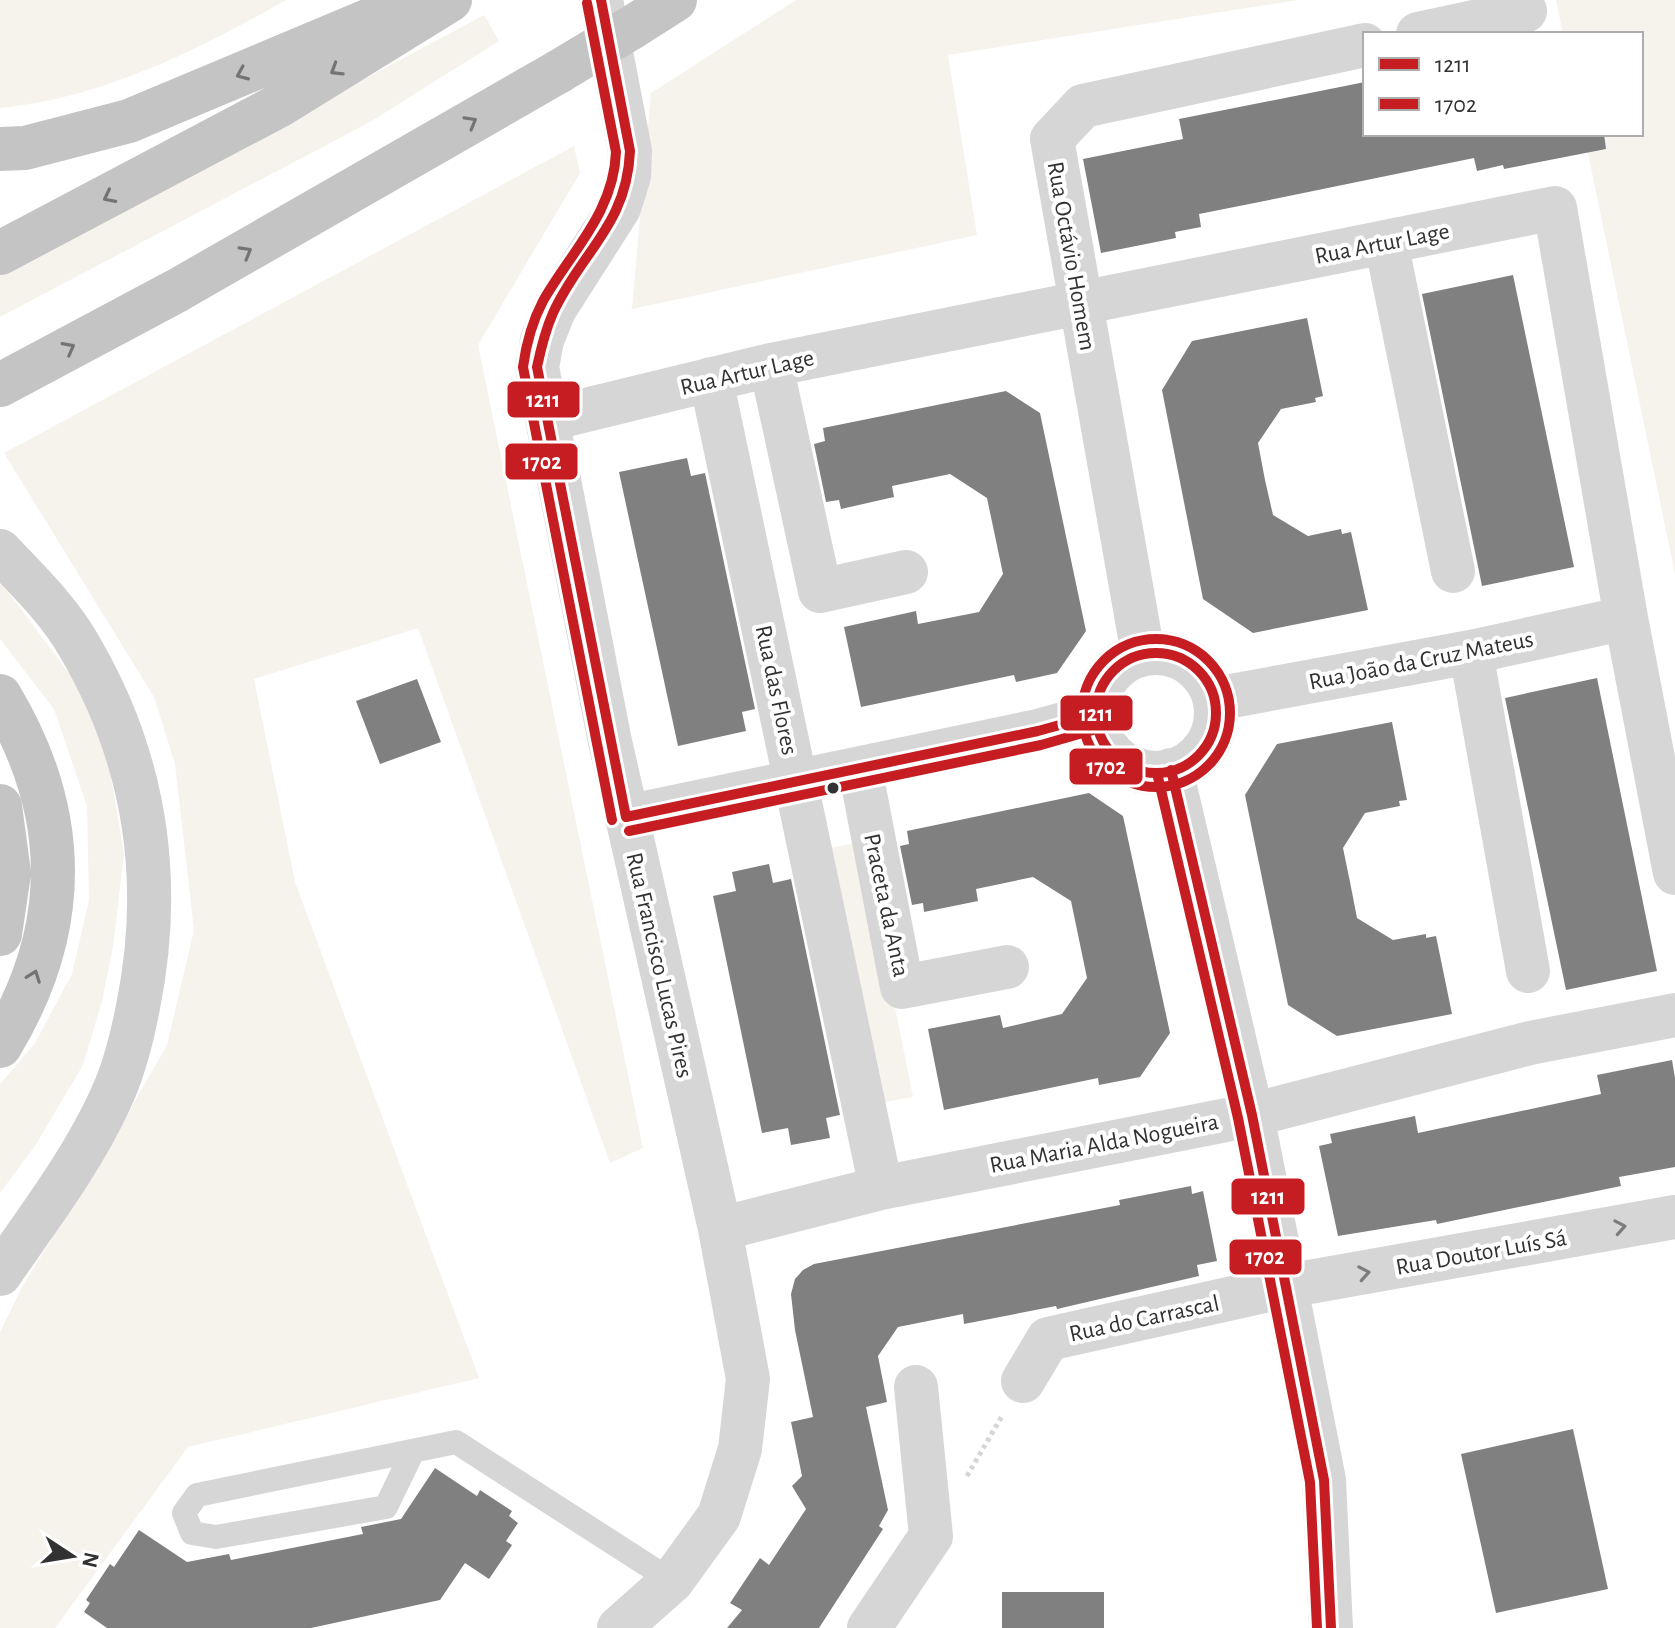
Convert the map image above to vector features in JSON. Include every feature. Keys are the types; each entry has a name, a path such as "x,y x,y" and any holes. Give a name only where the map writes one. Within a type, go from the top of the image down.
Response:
{"highway":[{"path":"0,149 25,148 129,121 417,0"},
{"path":"0,253 280,105 450,0"},
{"path":"0,385 178,290 558,72 616,14 675,0"},
{"path":"0,696 21,730 38,773 49,815 54,870 49,917 37,969 17,1017 0,1046"},
{"path":"0,806 9,873 0,934"}],"street":[{"path":"1427,32 1525,11"},
{"name":"Rua Francisco Lucas Pires","path":"616,14 630,151 629,176 619,208 554,310 542,340 537,367 626,817 720,1229 748,1379 740,1449 719,1516 672,1581 619,1628"},
{"name":"Rua Octávio Homem","path":"1143,654 1052,139 1083,106 1363,45"},
{"name":"Rua Artur Lage","path":"549,419 771,365 1555,208 1626,618 1675,873"},
{"path":"1386,242 1453,571"},
{"path":"771,365 820,591 906,572"},
{"name":"Rua das Flores","path":"711,379 881,1188"},
{"path":"0,551 42,596 77,642 106,696 139,791 149,852 151,913 144,975 132,1036 112,1096 83,1155 0,1274"},
{"name":"Rua João da Cruz Mateus","path":"1215,699 1471,652 1626,618"},
{"path":"1471,652 1528,971"},
{"path":"1166,653 1186,660 1206,679 1215,699 1216,721 1210,741 1191,762 1171,770 1156,773 1136,770 1118,760 1100,735 1096,715 1099,693 1110,675 1124,662 1143,654 1166,653"},
{"path":"626,817 1038,731 1096,715"},
{"name":"Praceta da Anta","path":"860,768 902,987 1007,967"},
{"path":"1171,770 1252,1115 1324,1480 1331,1628"},
{"name":"Rua Maria Alda Nogueira","path":"720,1229 881,1188 1252,1115 1530,1043 1675,1015"},
{"name":"Rua Doutor Luís Sá","path":"1287,1286 1675,1217"},
{"name":"Rua do Carrascal","path":"1023,1381 1048,1339 1287,1286"},
{"path":"869,1628 931,1536 916,1387"}],"lane":[{"path":"413,1451 386,1507 216,1537 192,1533 184,1513 197,1495 456,1442 672,1581"}],"path":[{"path":"931,1536 1023,1381"}],"shaded area":[{"path":"0,0 286,0 184,54 113,83 38,103 0,108"},
{"path":"796,0 1298,0 948,55 977,235 632,309 651,93"},
{"path":"1556,0 1675,0 1675,574 1584,136 1643,136 1643,32 1563,32"},
{"path":"484,15 499,41 370,122 0,317 0,274"},
{"path":"574,146 580,173 478,345 643,1148 610,1163 418,628 254,679 295,882 479,1378 188,1447 55,1628 0,1628 0,1332 21,1289 167,1045 194,930 175,764 154,697 4,453"},
{"path":"0,581 74,680 108,759 124,854 113,947 102,1001 83,1065 35,1146 0,1193 0,1084 35,1043 72,974 89,900 87,806 54,709 0,639"},
{"path":"862,842 913,1097 872,1104 824,849"}],"building":[{"path":"1363,82 1363,136 1604,136 1606,149 1504,169 1503,165 1477,171 1474,158 1199,214 1201,227 1175,232 1176,238 1101,253 1083,159 1183,139 1179,119"},
{"path":"1513,275 1574,567 1482,586 1422,294"},
{"path":"1307,318 1323,396 1315,398 1316,402 1281,409 1258,443 1265,480 1273,515 1308,536 1341,529 1342,534 1351,532 1368,610 1253,633 1203,599 1162,390 1192,341"},
{"path":"1006,391 1040,413 1086,631 1057,673 1016,682 1014,675 861,707 844,627 916,611 918,624 979,612 1003,574 987,498 950,474 892,486 894,497 841,509 839,500 826,502 814,444 825,441 823,428"},
{"path":"687,458 691,476 705,473 755,709 742,712 746,731 678,746 619,472"},
{"path":"1597,678 1657,971 1566,990 1505,698"},
{"path":"417,679 441,742 380,764 356,701"},
{"path":"1392,722 1407,800 1399,801 1400,806 1365,813 1343,848 1357,918 1393,940 1426,934 1426,938 1436,936 1452,1014 1337,1036 1288,1005 1245,795 1277,744"},
{"path":"1089,793 1123,816 1170,1033 1140,1077 1099,1085 1098,1078 944,1110 928,1029 1000,1015 1003,1028 1062,1014 1087,978 1071,901 1033,877 976,889 978,901 924,912 923,903 912,905 900,846 909,844 907,831"},
{"path":"769,864 773,883 791,879 840,1115 826,1118 830,1138 791,1145 788,1128 762,1133 713,896 736,891 732,872"},
{"path":"1672,1060 1675,1078 1675,1167 1619,1177 1621,1186 1437,1224 1436,1220 1338,1236 1319,1146 1332,1143 1330,1134 1415,1116 1418,1133 1601,1094 1597,1075"},
{"path":"1191,1186 1192,1194 1203,1191 1217,1261 1197,1265 1199,1276 1057,1309 1056,1306 964,1324 963,1314 898,1327 878,1356 887,1402 866,1407 888,1510 879,1526 883,1529 819,1628 727,1628 742,1610 730,1603 760,1558 769,1565 806,1509 792,1486 802,1476 791,1422 813,1417 795,1330 791,1294 795,1279 803,1270 814,1264 1120,1205 1119,1200"},
{"path":"1573,1429 1608,1589 1496,1613 1461,1454"},
{"path":"435,1468 477,1496 480,1490 512,1511 509,1516 518,1523 506,1541 512,1545 489,1579 465,1563 440,1600 311,1628 107,1628 84,1612 90,1603 86,1600 110,1564 114,1567 139,1530 187,1562 229,1554 231,1560 363,1534 361,1527 401,1519"},
{"path":"1002,1592 1104,1592 1104,1628 1002,1628"}],"transit line":[{"name":"1211","path":"601,0 630,151 627,177 612,219 553,313 537,367 626,817"},
{"name":"1702","path":"587,3 616,152 613,174 599,213 539,309 523,367 612,820"},
{"name":"1702","path":"1156,639 1184,645 1208,661 1224,685 1230,713 1224,741 1208,765 1184,781 1156,787 1128,781 1104,765 1088,741 1082,713 1088,685 1104,661 1128,645 1156,639"},
{"name":"1211","path":"1156,653 1179,658 1198,671 1211,690 1216,713 1211,736 1198,755 1179,768 1156,773 1133,768 1114,755 1101,736 1096,713 1101,690 1114,671 1133,658 1156,653"},
{"name":"1211","path":"626,817 1038,731 1096,715"},
{"name":"1702","path":"629,831 1041,745 1100,728"},
{"name":"1211","path":"1171,770 1252,1115 1324,1480 1331,1628"},
{"name":"1702","path":"1157,773 1238,1118 1310,1482 1317,1628"}]}
